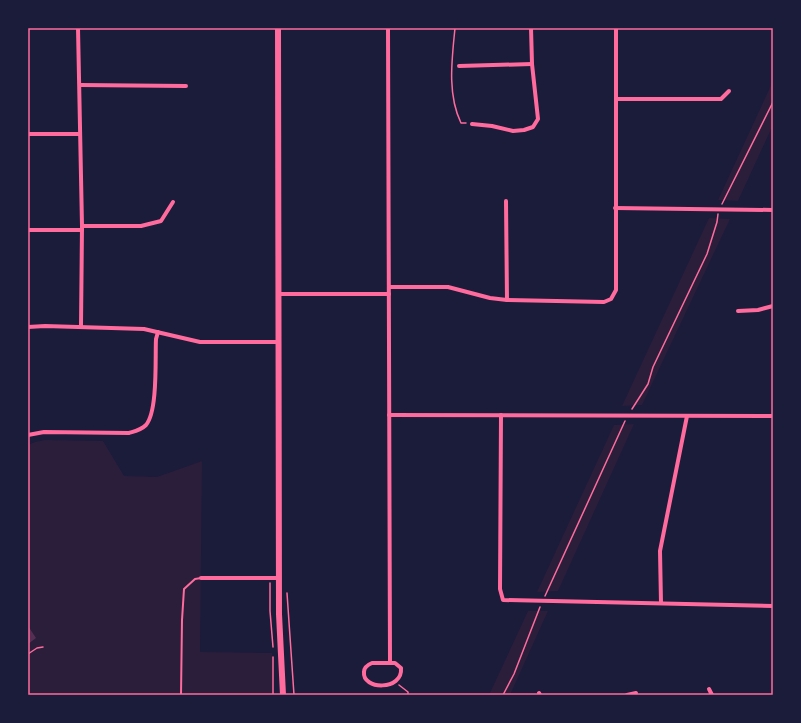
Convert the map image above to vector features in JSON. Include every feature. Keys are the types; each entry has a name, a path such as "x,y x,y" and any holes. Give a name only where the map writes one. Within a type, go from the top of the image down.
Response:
{"main road":[{"path":"278,28 279,614 283,695"}],"street":[{"path":"78,28 82,228 81,326"},
{"path":"388,28 390,663"},
{"path":"472,124 492,126 513,131 533,127 538,119 532,64 531,28"},
{"path":"389,287 448,287 490,298 507,300 604,302 611,299 616,290 616,28"},
{"path":"459,66 532,64"},
{"path":"80,85 186,86"},
{"path":"616,99 721,99 729,91"},
{"path":"28,134 80,134"},
{"path":"506,200 507,300"},
{"path":"28,230 141,226 161,221 173,202"},
{"path":"615,208 773,210"},
{"path":"278,294 389,294"},
{"path":"738,311 758,310 773,306"},
{"path":"28,327 81,326 144,329 200,342 278,342"},
{"path":"28,435 37,432 129,433 141,429 148,421 153,407 156,338 158,332"},
{"path":"389,415 773,416"},
{"path":"500,415 500,589 503,600 773,606"},
{"path":"662,603 660,551 688,416"},
{"path":"201,578 279,578"},
{"path":"372,663 390,663 395,663 401,668 400,677 396,682 387,686 379,686 372,684 364,675 364,670 367,665 372,663"},
{"path":"709,689 712,695"},
{"path":"627,695 636,693"}],"lane":[{"path":"181,695 184,589 195,579 201,578"}],"path":[{"path":"455,28 452,96 461,123 472,124"},
{"path":"503,695 514,674 543,600 628,415 648,384 653,367 707,254 717,222 718,209 726,198 773,102"},
{"path":"270,578 273,695"},
{"path":"286,591 294,695"},
{"path":"28,654 37,648 43,647"},
{"path":"396,682 408,692 408,695"}],"shaded area":[{"path":"773,81 773,125 738,201 718,200"},
{"path":"709,218 730,219 642,405 622,406"},
{"path":"634,424 558,591 537,592 614,425"},
{"path":"45,440 103,441 124,476 157,477 202,461 200,652 272,653 272,695 28,695 28,445"},
{"path":"528,611 548,611 510,695 489,695"}],"building":[{"path":"28,626 36,638 28,644"}]}
